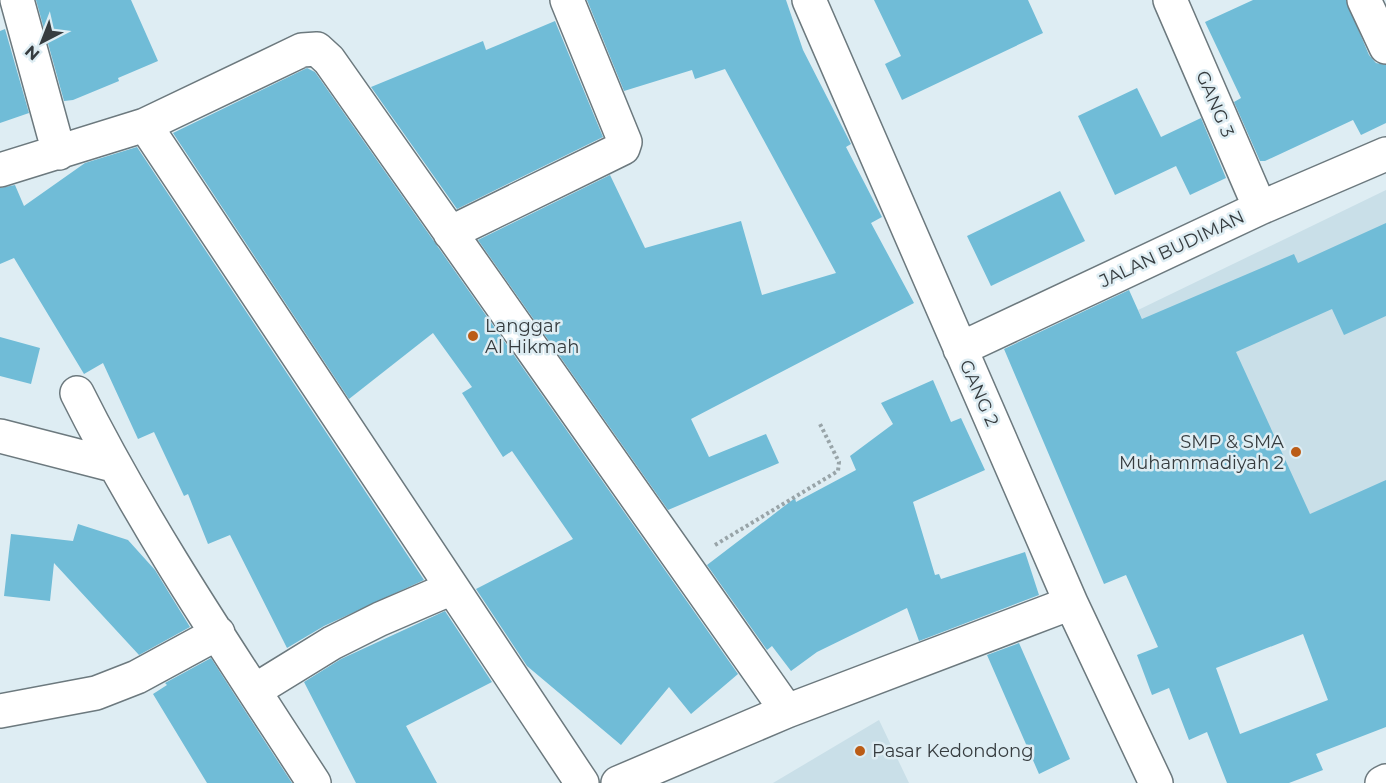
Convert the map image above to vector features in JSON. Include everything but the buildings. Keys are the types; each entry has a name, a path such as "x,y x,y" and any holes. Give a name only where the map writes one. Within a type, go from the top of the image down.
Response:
{"street":[{"path":"17,0 59,153"},
{"path":"450,233 623,148 624,142 567,0"},
{"name":"GANG 2","path":"809,0 1071,603 1156,783"},
{"name":"GANG 3","path":"1170,0 1260,208"},
{"path":"1364,0 1386,47"},
{"path":"0,170 145,124 302,50 317,49 329,60 787,711"},
{"path":"145,124 582,783"},
{"name":"JALAN BUDIMAN","path":"960,349 1260,208 1386,154"},
{"path":"77,393 113,465 314,783"},
{"path":"0,436 113,465"},
{"path":"254,691 332,643 380,619 452,588"},
{"path":"618,783 787,711 1071,603"},
{"path":"0,711 96,693 136,677 218,633"},
{"path":"1382,783 1386,781"}],"path":[{"path":"683,564 838,471 839,462 819,422"}],"shaded area":[{"name":"SMP & SMA Muhammadiyah 2","path":"1386,190 1386,593 1297,636 1138,310"},
{"name":"Pasar Kedondong","path":"879,720 909,783 773,783"}],"place":[{"name":"Langgar Al Hikmah","path":"473,336"},
{"name":"SMP & SMA Muhammadiyah 2","path":"1296,452"},
{"name":"Pasar Kedondong","path":"860,751"}]}
